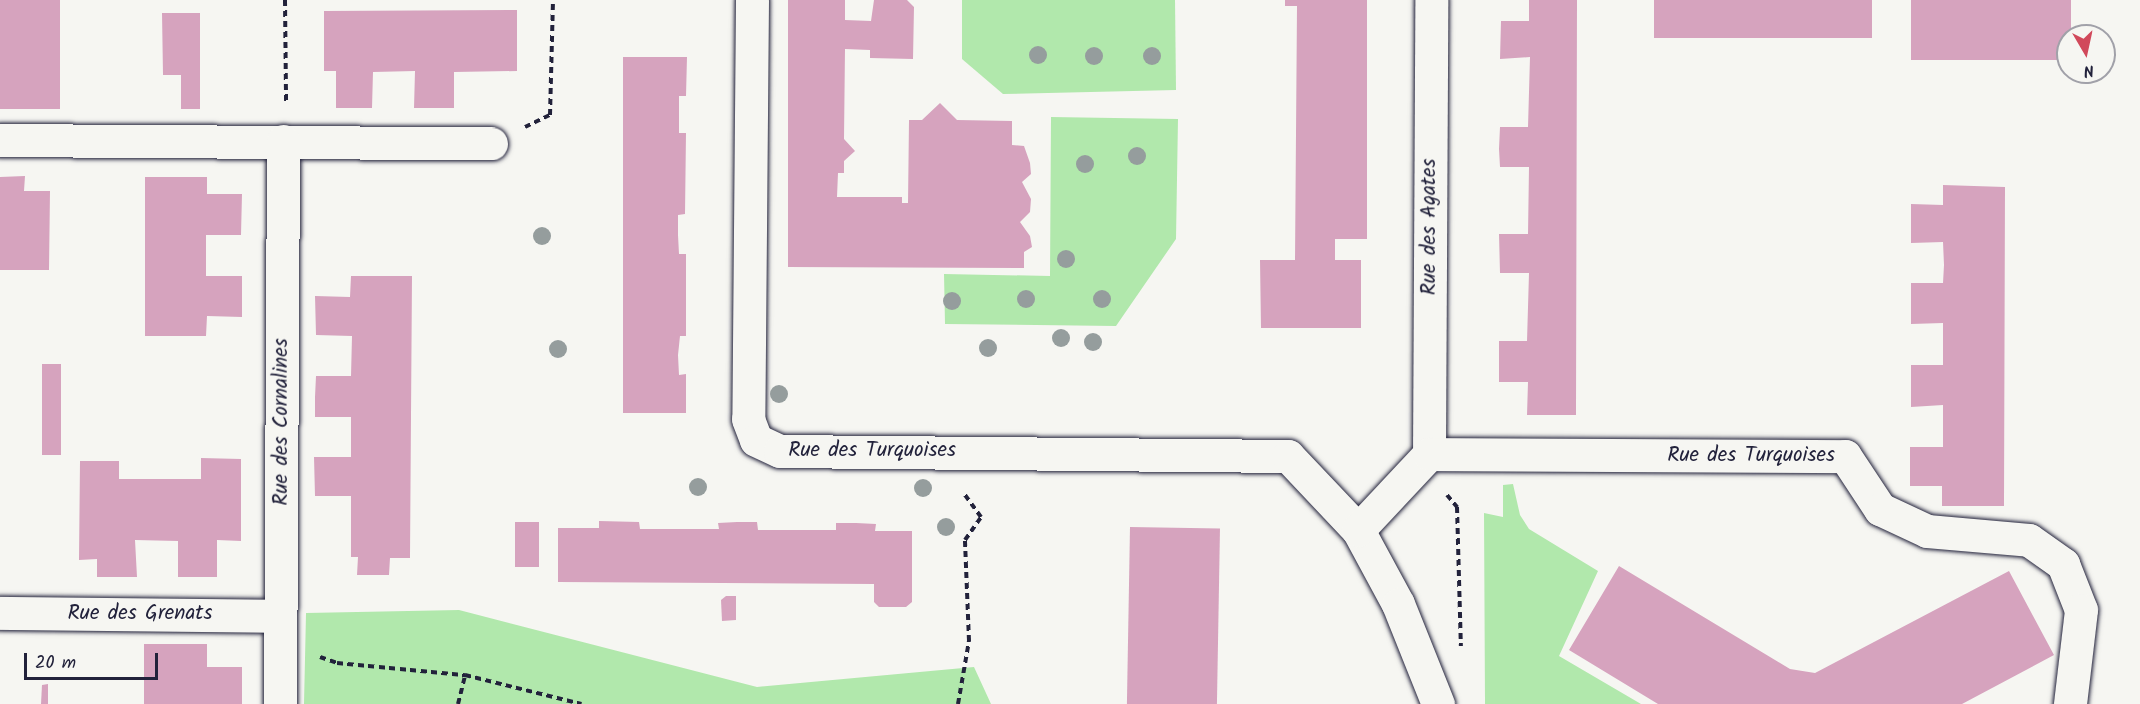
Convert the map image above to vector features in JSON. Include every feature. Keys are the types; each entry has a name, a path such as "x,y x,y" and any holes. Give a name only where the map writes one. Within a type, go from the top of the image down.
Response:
{"street":[{"name":"Rue des Turquoises","path":"752,0 748,419 756,440 780,451 1288,456 1358,530"},
{"name":"Rue des Agates","path":"1425,458 1431,0"},
{"path":"0,140 491,143"},
{"name":"Rue des Cornalines","path":"280,704 283,141"},
{"name":"Rue des Turquoises","path":"1425,458 1845,456 1880,509 1927,531 2029,540 2063,564 2081,610 2070,704"},
{"path":"1425,458 1358,530 1398,604 1438,704"},
{"name":"Rue des Grenats","path":"0,614 280,630"}],"path":[{"path":"283,141 288,69 285,0"},
{"path":"491,143 550,115 553,0"},
{"path":"958,704 969,641 965,540 981,517 960,489 960,452"},
{"path":"1425,458 1457,507 1461,658"},
{"path":"280,630 337,663 465,675 581,704"},
{"path":"458,704 465,675"}],"green space":[{"path":"962,0 1175,0 1176,90 1003,94 962,59"},
{"path":"1051,117 1178,119 1176,239 1116,326 945,324 944,274 1050,276"},
{"path":"1513,484 1520,515 1529,529 1598,571 1559,656 1641,704 1485,704 1484,513 1503,517 1503,485"},
{"path":"459,610 757,687 974,667 991,704 304,704 306,613"}],"building":[{"path":"0,0 60,0 60,109 0,109"},
{"path":"788,0 845,0 845,20 871,21 874,0 907,0 914,7 913,59 870,58 870,50 845,49 844,139 855,151 844,161 844,173 838,173 837,197 902,197 902,203 908,203 909,120 922,120 940,103 957,120 1012,121 1012,145 1024,146 1031,174 1022,182 1031,199 1030,212 1020,222 1030,236 1032,247 1024,252 1024,268 788,267"},
{"path":"1285,0 1367,0 1367,239 1335,239 1335,260 1361,260 1361,328 1261,328 1260,260 1295,260 1297,6 1285,6"},
{"path":"1529,0 1577,0 1576,415 1527,415 1528,382 1499,382 1499,341 1527,341 1529,273 1500,273 1499,234 1528,234 1529,167 1500,167 1499,149 1500,127 1528,127 1530,57 1500,59 1501,21 1529,21"},
{"path":"1654,0 1872,0 1872,38 1654,38"},
{"path":"1911,0 2071,0 2071,24 2056,24 2056,60 1911,60"},
{"path":"517,10 517,71 454,72 454,108 414,108 415,71 373,72 372,108 336,108 336,71 324,71 324,11"},
{"path":"162,13 200,13 200,109 181,109 181,75 163,75"},
{"path":"623,57 687,57 686,96 679,96 679,133 686,133 685,214 678,215 679,254 686,254 686,336 680,336 678,355 679,375 686,374 686,413 623,413"},
{"path":"25,176 24,191 50,191 49,270 0,270 0,177"},
{"path":"145,177 207,177 207,194 242,194 241,235 206,235 206,276 242,276 242,317 207,316 206,336 145,336"},
{"path":"1943,185 2005,187 2004,506 1942,506 1942,486 1910,486 1910,447 1943,447 1943,405 1911,407 1911,365 1943,365 1943,323 1911,324 1911,283 1943,283 1944,265 1943,242 1911,243 1911,204 1943,205"},
{"path":"351,276 412,276 410,558 390,558 389,575 357,575 358,557 351,557 351,496 315,496 314,457 351,457 351,417 315,417 315,397 316,376 351,376 352,336 316,335 315,296 350,297"},
{"path":"42,364 61,364 61,455 42,455"},
{"path":"201,458 241,459 241,541 217,540 217,577 178,577 178,541 135,540 137,577 97,577 97,559 79,560 80,461 119,461 119,479 201,479"},
{"path":"599,521 639,522 640,529 719,529 718,523 757,522 758,530 836,530 836,523 856,523 876,524 875,531 912,531 912,602 906,607 879,607 874,602 874,584 558,582 558,528 599,528"},
{"path":"515,522 539,522 539,567 515,567"},
{"path":"1130,527 1220,529 1217,704 1127,704"},
{"path":"1619,566 1790,669 1815,673 2009,571 2054,655 1962,704 1658,704 1569,650"},
{"path":"726,596 736,596 736,620 722,621 721,600"},
{"path":"144,644 207,644 207,667 242,667 242,704 144,704"},
{"path":"48,684 48,704 41,704 42,685"}]}
